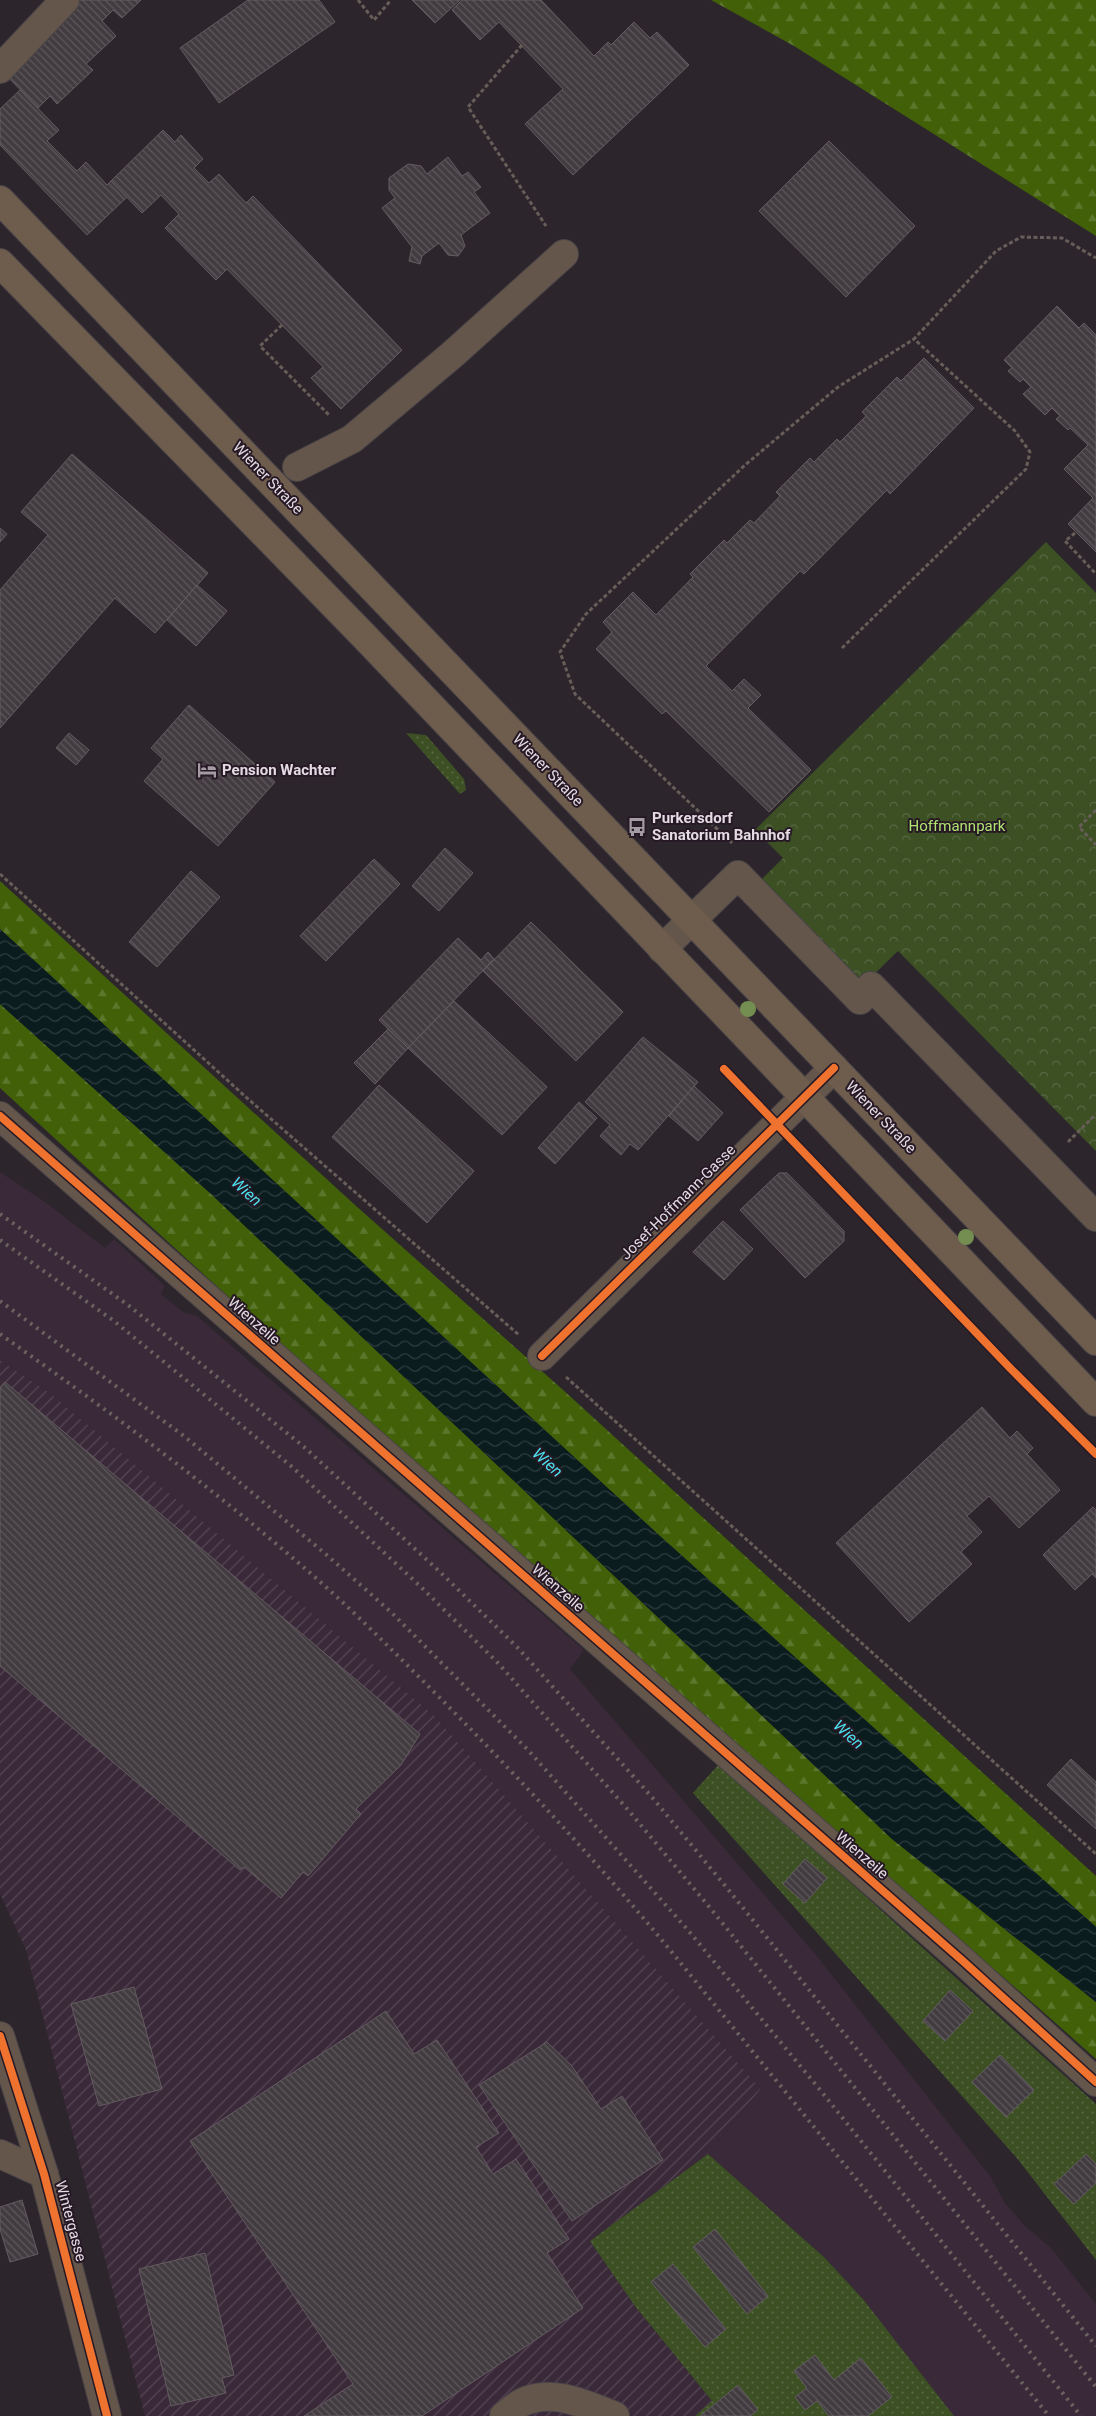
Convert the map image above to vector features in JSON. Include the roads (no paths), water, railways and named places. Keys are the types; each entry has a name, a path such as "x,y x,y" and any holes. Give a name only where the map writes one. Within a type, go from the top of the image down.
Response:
{"main road":[{"name":"Wiener Straße","path":"0,200 1096,1340"},
{"path":"0,263 363,635 805,1096 911,1211 1096,1402"}],"street":[{"path":"0,69 65,0"},
{"path":"297,467 352,439 453,354 564,254"},
{"path":"662,949 738,875 860,1000 871,986 1096,1217"},
{"name":"Josef-Hoffmann-Gasse","path":"542,1356 834,1068"},
{"name":"Wienzeile","path":"0,1116 964,1962 1096,2082"},
{"name":"Wintergasse","path":"0,2036 44,2174 107,2416"},
{"path":"0,2154 44,2174"},
{"path":"504,2416 524,2402 550,2396 578,2401 615,2416"}],"water":[{"name":"Wien","path":"0,929 661,1537 1096,1927 1096,2002 892,1839 211,1194 0,1004"}],"railway":[{"path":"0,1214 128,1305 303,1446 439,1571 517,1647 651,1796 1096,2346"},
{"path":"0,1240 114,1321 291,1466 421,1587 498,1663 629,1811 711,1909 1096,2387"},
{"path":"0,1301 184,1436 328,1556 392,1613 528,1750 687,1929 821,2091 1081,2416"},
{"path":"0,1334 162,1452 241,1514 317,1579 474,1732 586,1852 640,1914 1049,2416"}],"place":[{"name":"Pension Wachter","path":"207,770"},
{"name":"Purkersdorf Sanatorium Bahnhof","path":"637,827"}],"park label":[{"name":"Hoffmannpark","path":"957,826"}]}
